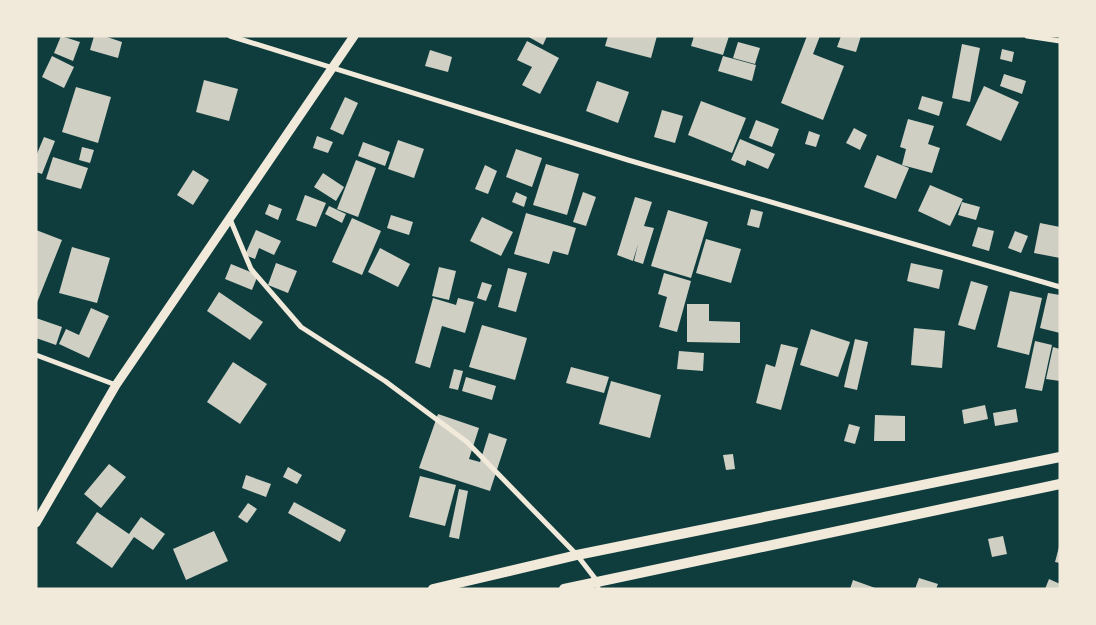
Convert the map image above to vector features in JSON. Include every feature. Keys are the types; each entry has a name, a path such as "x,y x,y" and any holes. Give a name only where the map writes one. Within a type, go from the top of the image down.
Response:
{"main road":[{"path":"432,589 577,555 1060,457"},
{"path":"564,589 597,585 1060,484"}],"street":[{"path":"230,36 335,67 628,160 1060,287"},
{"path":"36,523 116,385 335,67 354,36"},
{"path":"1028,36 1058,40"},
{"path":"230,219 251,269 301,327 385,381 467,442 577,555 597,585"},
{"path":"36,354 116,385"}],"building":[{"path":"61,36 80,42 73,61 54,53"},
{"path":"94,36 104,36 122,42 118,58 90,50"},
{"path":"527,36 547,36 543,45"},
{"path":"608,36 657,36 651,58 605,46"},
{"path":"694,36 729,36 723,55 691,46"},
{"path":"807,36 820,36 813,54 844,66 823,120 781,103"},
{"path":"841,36 861,36 856,52 837,47"},
{"path":"527,41 559,58 540,94 522,85 532,67 517,60"},
{"path":"738,42 760,48 755,64 733,58"},
{"path":"962,44 980,48 970,102 952,98"},
{"path":"1002,49 1014,52 1012,62 1000,59"},
{"path":"430,50 452,57 448,72 425,66"},
{"path":"52,56 74,67 64,88 42,77"},
{"path":"723,56 756,65 752,81 718,71"},
{"path":"1004,74 1026,81 1022,94 1000,86"},
{"path":"204,80 238,89 229,121 196,112"},
{"path":"597,81 629,92 618,123 586,111"},
{"path":"984,86 1019,102 1001,141 966,125"},
{"path":"76,87 111,97 98,143 62,132"},
{"path":"922,96 943,102 939,116 918,109"},
{"path":"345,97 358,103 343,135 330,129"},
{"path":"701,101 746,118 732,153 688,135"},
{"path":"662,110 683,116 675,143 654,137"},
{"path":"908,119 934,126 928,144 940,148 932,173 902,165 906,149 900,147"},
{"path":"756,120 779,129 772,147 749,138"},
{"path":"854,128 867,135 860,150 846,143"},
{"path":"809,131 820,135 816,147 805,144"},
{"path":"317,136 333,142 328,153 313,148"},
{"path":"44,137 55,141 42,174 36,172 36,156"},
{"path":"740,139 775,154 768,169 747,160 745,166 731,160"},
{"path":"398,140 424,149 414,178 388,169"},
{"path":"363,142 390,152 385,166 358,156"},
{"path":"82,147 94,150 90,163 79,160"},
{"path":"516,149 542,158 532,187 506,177"},
{"path":"877,155 909,168 896,199 864,187"},
{"path":"53,157 88,168 81,189 46,179"},
{"path":"356,160 376,168 358,217 337,209"},
{"path":"546,164 579,174 567,215 533,205"},
{"path":"485,165 497,171 488,194 475,189"},
{"path":"193,170 209,180 193,205 177,195"},
{"path":"323,173 344,187 336,201 314,187"},
{"path":"930,185 963,199 950,226 918,211"},
{"path":"516,192 527,197 524,207 512,202"},
{"path":"583,192 596,197 586,226 573,222"},
{"path":"305,195 326,203 316,227 296,220"},
{"path":"635,197 652,202 644,226 654,228 643,264 634,261 638,244 633,261 617,255"},
{"path":"962,202 980,207 976,220 958,215"},
{"path":"269,204 282,209 278,220 265,214"},
{"path":"329,206 346,214 342,223 325,214"},
{"path":"751,209 763,212 759,228 747,225"},
{"path":"668,210 708,222 691,278 651,266"},
{"path":"526,213 576,228 568,255 553,251 549,264 514,254"},
{"path":"391,215 413,222 409,235 387,228"},
{"path":"482,217 513,232 501,256 470,241"},
{"path":"352,218 381,231 362,275 332,262"},
{"path":"1040,223 1060,227 1060,258 1034,253"},
{"path":"978,227 994,231 989,251 972,246"},
{"path":"36,230 62,240 36,305"},
{"path":"256,230 281,241 274,255 259,248 255,259 245,255"},
{"path":"1015,231 1028,236 1021,253 1008,248"},
{"path":"706,239 741,249 731,283 696,273"},
{"path":"72,247 110,258 97,303 59,293"},
{"path":"380,248 410,264 398,287 368,272"},
{"path":"276,263 297,271 288,293 268,285"},
{"path":"911,263 943,270 939,289 907,281"},
{"path":"231,264 258,275 252,290 225,279"},
{"path":"439,267 456,271 449,300 432,296"},
{"path":"508,268 527,273 516,312 498,307"},
{"path":"664,273 691,281 677,332 659,327 667,297 658,294"},
{"path":"971,281 988,286 975,330 958,325"},
{"path":"482,282 492,285 486,301 477,298"},
{"path":"1010,291 1042,298 1029,355 997,347"},
{"path":"219,292 263,322 250,340 207,311"},
{"path":"1048,293 1060,295 1060,333 1040,328"},
{"path":"433,298 456,305 458,298 474,302 465,333 442,326 430,368 415,363"},
{"path":"687,304 709,304 709,321 740,322 740,343 687,342"},
{"path":"91,308 109,316 89,358 59,344 66,329 79,335"},
{"path":"36,318 62,327 56,345 36,338"},
{"path":"482,325 527,338 515,380 469,367"},
{"path":"914,328 945,331 942,368 911,365"},
{"path":"811,329 850,342 838,377 800,365"},
{"path":"855,339 868,342 857,390 844,387"},
{"path":"1035,341 1052,345 1042,391 1025,388"},
{"path":"781,344 798,348 781,410 756,403 766,364 775,367"},
{"path":"1053,347 1060,349 1060,381 1046,379"},
{"path":"679,351 704,353 703,371 677,369"},
{"path":"233,362 267,384 240,424 207,402"},
{"path":"571,367 609,377 604,393 566,383"},
{"path":"454,369 463,371 458,390 449,388"},
{"path":"466,377 496,386 492,400 462,391"},
{"path":"611,381 661,395 650,438 599,424"},
{"path":"985,405 988,419 964,424 962,410"},
{"path":"1016,409 1018,422 995,426 993,413"},
{"path":"438,414 479,428 469,459 480,462 489,433 507,439 490,491 419,468"},
{"path":"875,415 905,416 905,441 874,441"},
{"path":"849,424 860,427 855,444 844,441"},
{"path":"733,454 735,469 726,470 723,455"},
{"path":"109,464 126,477 101,508 84,494"},
{"path":"288,467 302,475 297,484 283,477"},
{"path":"246,475 271,484 266,497 242,488"},
{"path":"420,476 456,485 445,526 409,517"},
{"path":"459,489 468,491 459,539 449,537"},
{"path":"294,502 346,530 340,542 288,513"},
{"path":"248,503 257,509 247,523 238,517"},
{"path":"97,512 129,534 141,517 165,534 153,550 134,537 112,568 76,543"},
{"path":"214,531 228,561 186,580 173,549"},
{"path":"1003,536 1007,554 992,557 988,539"},
{"path":"1060,548 1060,563 1055,562"},
{"path":"919,578 938,584 936,589 915,589"},
{"path":"1049,579 1060,584 1060,589 1045,589"},
{"path":"853,580 878,589 850,589"}]}
